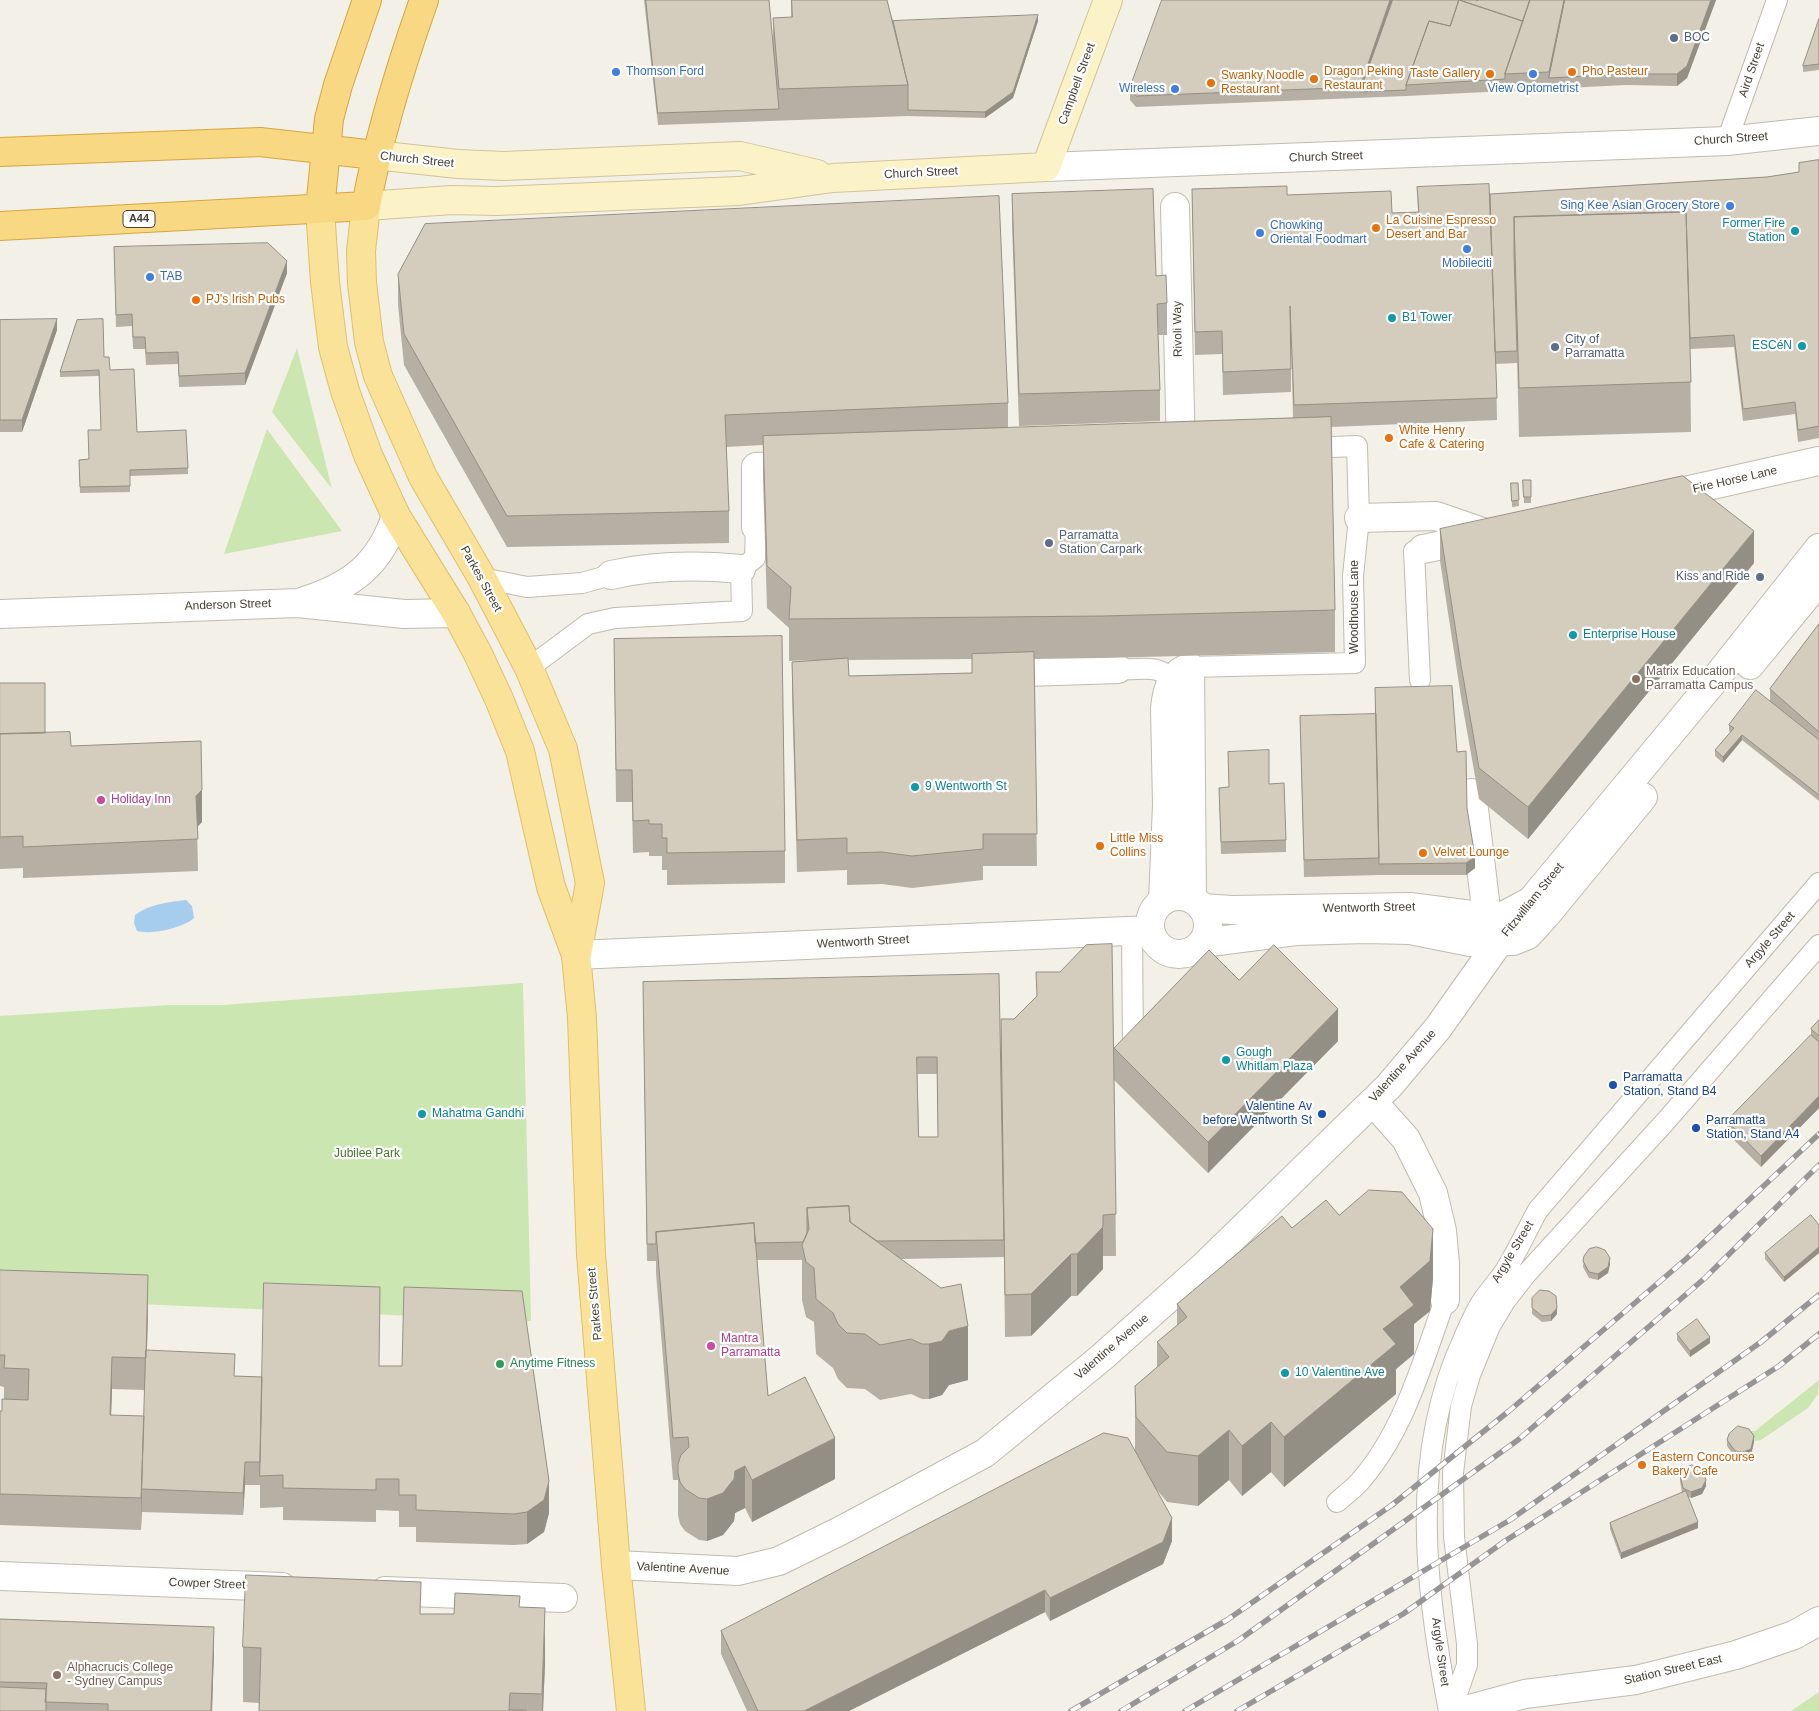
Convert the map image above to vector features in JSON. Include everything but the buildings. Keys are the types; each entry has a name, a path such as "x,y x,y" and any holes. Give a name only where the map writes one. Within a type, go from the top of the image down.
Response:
{"highway":[{"path":"320,209 329,119 338,85 367,0"},
{"path":"366,206 376,155 398,73 424,0"},
{"name":"Church Street","path":"0,152 260,142 376,155"},
{"name":"Church Street","path":"0,226 366,206"}],"main road":[{"name":"Campbell Street","path":"1046,167 1108,0"},
{"name":"Church Street","path":"376,155 458,164 504,166 740,156 833,178"},
{"name":"Church Street","path":"366,206 452,200 496,202 739,191 833,178 1046,167"},
{"name":"Parkes Street","path":"366,206 361,251 362,283 369,342 378,376 423,477 482,578 528,668 563,749 590,883 576,955"},
{"name":"Parkes Street","path":"320,209 325,282 333,347 345,391 368,455 396,516 456,613 478,654 520,751 551,887 576,955 582,1018 591,1254 616,1565 631,1711"}],"street":[{"name":"Church Street","path":"1046,167 1727,141 1819,131"},
{"name":"Rivoli Way","path":"1174,207 1181,451"},
{"name":"Fire Horse Lane","path":"1637,502 1819,461"},
{"path":"756,526 756,467 825,464"},
{"path":"298,603 339,588 357,577 383,548 396,516"},
{"path":"1359,518 1436,516 1491,535"},
{"path":"1423,549 1518,529"},
{"name":"Fitzwilliam Street","path":"1499,942 1712,683 1819,548"},
{"path":"611,575 639,568 705,566 741,569"},
{"name":"Fitzwilliam Street","path":"1499,942 1514,942 1528,935 1546,915 1819,581"},
{"name":"Anderson Street","path":"0,614 298,603 404,614 456,613"},
{"path":"967,674 1111,664"},
{"path":"1163,901 1167,805 1166,694 1184,678"},
{"path":"1184,678 1197,903 1208,928 1202,943 1188,954 1171,954 1157,946 1141,930 1152,913 1163,901 1179,896 1197,903"},
{"path":"1472,793 1487,917"},
{"name":"Wentworth Street","path":"1197,903 1232,910 1410,907 1487,917 1503,916 1531,901"},
{"name":"Wentworth Street","path":"1202,943 1296,930 1365,929 1410,930 1449,939 1499,942"},
{"name":"Wentworth Street","path":"576,955 1141,930"},
{"path":"1449,939 1462,954 1463,967 1456,1003"},
{"name":"Valentine Avenue","path":"616,1565 738,1571 779,1561 842,1530 985,1453 1101,1358 1202,1268 1373,1102 1389,1086 1456,1003 1499,942"},
{"path":"1373,1102 1406,1139 1433,1193 1442,1231 1445,1263 1445,1300"},
{"name":"Cowper Street","path":"0,1576 306,1588"},
{"path":"356,1590 563,1598"},
{"name":"Station Street East","path":"1462,1711 1525,1694 1636,1680 1736,1655 1794,1635 1819,1621"}],"lane":[{"name":"Aird Street","path":"1727,141 1777,0"},
{"name":"Woodhouse Lane","path":"1184,678 1251,665 1355,663 1353,576 1359,518 1357,446 1288,448"},
{"path":"528,668 588,624 615,618 742,611 741,569 755,558 756,526"},
{"path":"1420,680 1414,551 1423,549"},
{"path":"482,578 527,587 582,583 611,575"},
{"path":"1251,665 1284,653"},
{"path":"1111,664 1156,669 1184,678"},
{"name":"Argyle Street","path":"1450,1711 1436,1642 1426,1490 1432,1436 1440,1404 1462,1342 1484,1298 1507,1268 1538,1210 1819,883"},
{"path":"1133,1049 1141,930"},
{"name":"Argyle Street","path":"1450,1711 1467,1665 1467,1644 1454,1537 1453,1473 1462,1406 1470,1375 1490,1326 1505,1301 1527,1274 1664,1122 1819,945"},
{"path":"1337,1502 1362,1480 1388,1443 1411,1392 1445,1300"}],"green space":[{"path":"297,348 332,489 272,412"},
{"path":"267,429 342,531 224,554"},
{"name":"Jubilee Park","path":"523,983 531,1321 0,1298 0,1016 169,1005 222,1005"},
{"path":"1819,1380 1818,1394 1808,1408 1761,1440 1754,1441 1750,1431 1755,1431"},
{"path":"1819,1692 1819,1711 1791,1711"}],"water":[{"path":"186,900 192,906 194,918 189,922 175,928 159,931 137,931 134,923 135,915 141,911 159,904"}],"railway":[{"path":"1071,1711 1227,1620 1392,1505 1509,1411 1686,1259 1819,1134"},
{"path":"1121,1711 1239,1640 1518,1440 1705,1278 1819,1165"},
{"path":"1185,1711 1510,1520 1761,1342 1819,1295"},
{"path":"1237,1711 1403,1614 1505,1541 1779,1366 1819,1334"}],"place":[{"name":"BOC","path":"1674,38"},
{"name":"Thomson Ford","path":"616,72"},
{"name":"Pho Pasteur","path":"1572,72"},
{"name":"Taste Gallery","path":"1490,74"},
{"name":"View Optometrist","path":"1533,74"},
{"name":"Dragon Peking Restaurant","path":"1314,79"},
{"name":"Swanky Noodle Restaurant","path":"1211,83"},
{"name":"Wireless","path":"1175,89"},
{"name":"Sing Kee Asian Grocery Store","path":"1730,206"},
{"name":"La Cuisine Espresso Desert and Bar","path":"1376,228"},
{"name":"Former Fire Station","path":"1795,231"},
{"name":"Chowking Oriental Foodmart","path":"1260,233"},
{"name":"Mobileciti","path":"1467,249"},
{"name":"TAB","path":"150,277"},
{"name":"PJ's Irish Pubs","path":"196,300"},
{"name":"B1 Tower","path":"1392,318"},
{"name":"ESCéN","path":"1802,346"},
{"name":"City of Parramatta","path":"1555,347"},
{"name":"White Henry Cafe & Catering","path":"1389,438"},
{"name":"Parramatta Station Carpark","path":"1049,543"},
{"name":"Kiss and Ride","path":"1760,577"},
{"name":"Enterprise House","path":"1573,635"},
{"name":"Matrix Education Parramatta Campus","path":"1636,679"},
{"name":"9 Wentworth St","path":"915,787"},
{"name":"Holiday Inn","path":"101,800"},
{"name":"Little Miss Collins","path":"1100,846"},
{"name":"Velvet Lounge","path":"1423,853"},
{"name":"Gough Whitlam Plaza","path":"1226,1060"},
{"name":"Parramatta Station, Stand B4","path":"1613,1085"},
{"name":"Mahatma Gandhi","path":"422,1114"},
{"name":"Valentine Av before Wentworth St","path":"1322,1114"},
{"name":"Parramatta Station, Stand A4","path":"1696,1128"},
{"name":"Mantra Parramatta","path":"711,1346"},
{"name":"Anytime Fitness","path":"500,1364"},
{"name":"10 Valentine Ave","path":"1285,1373"},
{"name":"Eastern Concourse Bakery Cafe","path":"1642,1465"},
{"name":"Alphacrucis College - Sydney Campus","path":"57,1675"}]}
